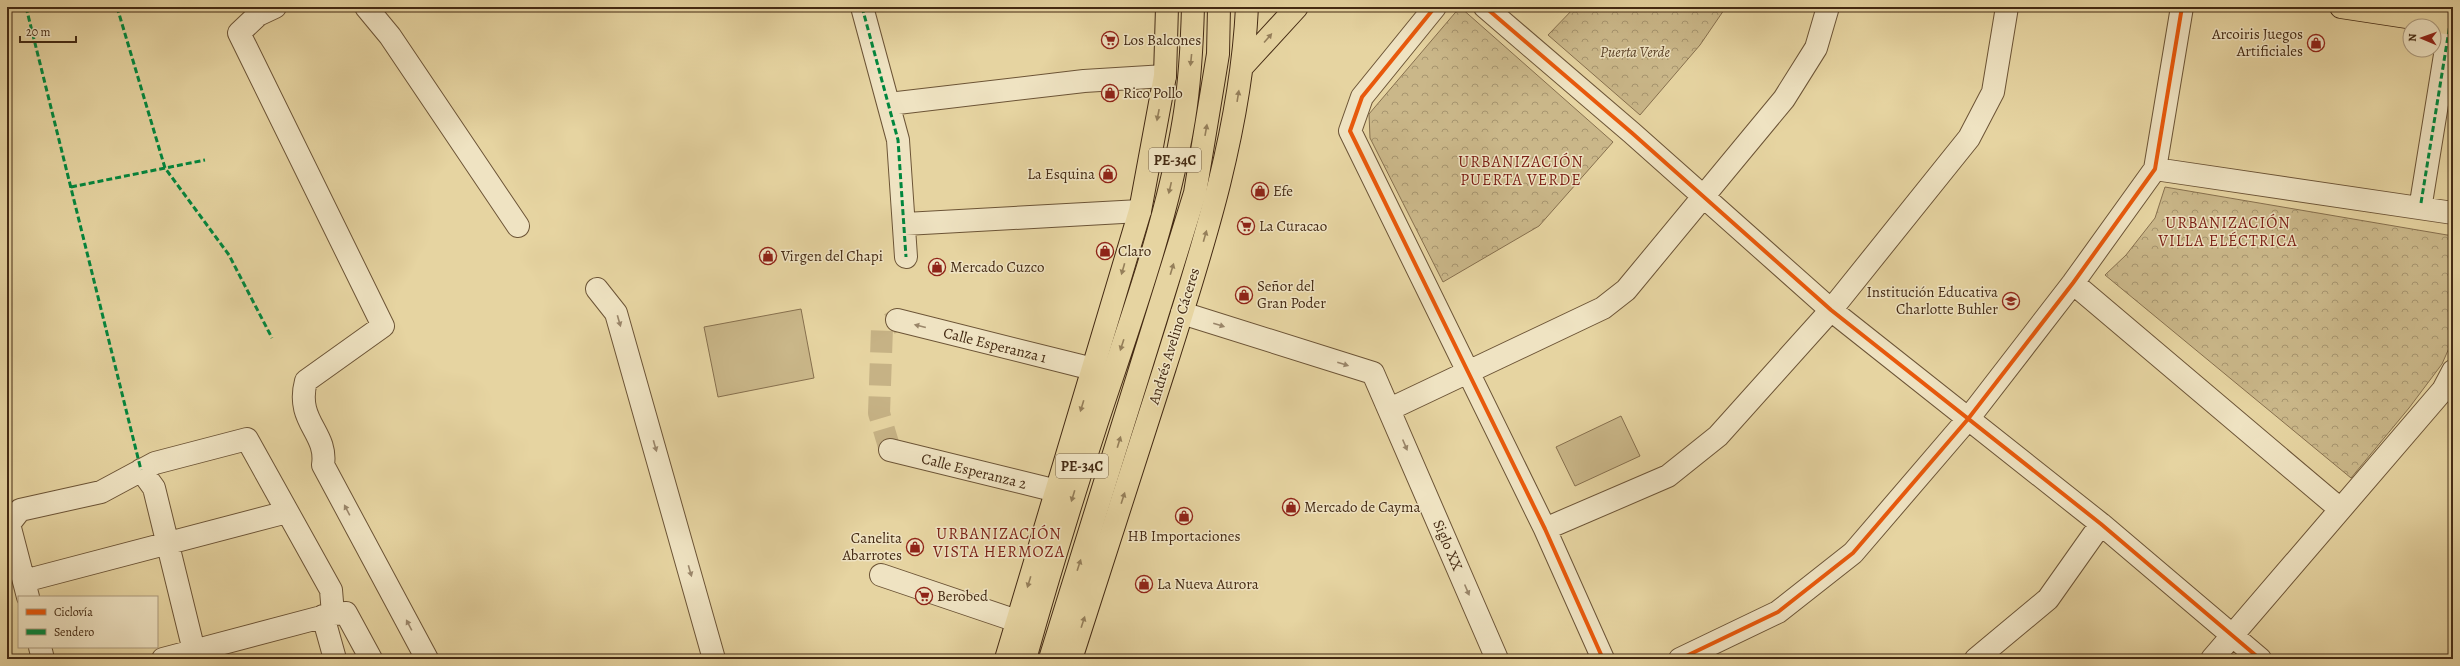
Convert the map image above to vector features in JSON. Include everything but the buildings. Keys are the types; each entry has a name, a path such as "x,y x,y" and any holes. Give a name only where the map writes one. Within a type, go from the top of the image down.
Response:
{"main road":[{"path":"1006,659 1140,211 1165,76 1167,7"},
{"name":"PE-34C","path":"1025,659 1078,478 1134,308 1169,190 1184,118 1192,54 1193,7"},
{"name":"Andrés Avelino Cáceres","path":"1050,659 1195,194 1218,54 1219,7"},
{"name":"Andrés Avelino Cáceres","path":"1071,659 1182,314 1231,137 1242,67 1247,7"},
{"path":"1242,67 1298,7"},
{"path":"2341,7 2451,24"}],"street":[{"path":"275,7 258,15 239,32 383,326 306,381 302,395 305,413 325,452 324,466 427,659"},
{"path":"366,7 390,36 518,226"},
{"path":"862,7 898,140 905,224 906,257"},
{"path":"1435,7 1362,97 1350,131 1430,297 1469,370 1545,529 1603,659"},
{"path":"1485,7 1704,197 1830,310 2101,524 2260,659"},
{"path":"1390,409 1469,370 1603,308 1626,290 1784,99 1816,48 1828,7"},
{"path":"1545,529 1668,476 1718,436 1830,310 1969,138 1993,92 2007,7"},
{"path":"1680,659 1778,612 1853,553 1968,419 2073,283 2155,169 2182,7"},
{"path":"2421,203 2451,24"},
{"path":"889,104 1084,80 1165,76"},
{"path":"2155,169 2453,213"},
{"path":"905,224 1140,211"},
{"path":"2073,283 2340,509"},
{"path":"597,289 616,313 714,659"},
{"name":"Siglo XX","path":"1182,314 1373,373 1390,409 1497,659"},
{"name":"Calle Esperanza 1","path":"897,320 1093,369"},
{"path":"2212,659 2443,390 2453,371"},
{"path":"288,512 168,544 26,589 9,524 20,510 101,492 155,463 247,440 288,512 331,590 328,615 335,659"},
{"name":"Calle Esperanza 2","path":"890,450 1057,491"},
{"path":"141,470 154,488 195,655"},
{"path":"1976,659 2048,599 2101,524"},
{"path":"881,575 1017,621"},
{"path":"162,659 195,655 328,615 346,613 371,659"},
{"path":"40,648 43,659"}],"green space":[{"path":"1460,7 1613,142 1539,226 1443,282 1370,138 1369,114"},
{"name":"Puerta Verde","path":"1575,7 1726,7 1700,45 1640,115 1548,35"},
{"path":"2165,187 2453,236 2453,339 2442,364 2409,408 2351,478 2105,275 2126,255 2155,218"},
{"path":"801,309 814,378 718,397 704,327"},
{"path":"1621,416 1640,456 1575,486 1556,447"}],"tunnel":[{"path":"890,450 879,413 882,328 897,320"}],"marked path":[{"path":"26,7 141,470"},
{"path":"117,7 165,168 229,255 272,338"},
{"path":"862,7 898,140 906,257"},
{"path":"2421,203 2450,24"},
{"path":"71,187 205,160"}],"cycle path":[{"path":"1435,7 1362,97 1350,131 1545,529 1603,659"},
{"path":"1485,7 1632,133 1831,310 2101,524 2260,659"},
{"path":"1680,659 1778,612 1853,553 1968,419 2073,283 2155,169 2182,7"}],"place":[{"name":"Los Balcones","path":"1110,40"},
{"name":"Arcoiris Juegos Artificiales","path":"2316,43"},
{"name":"Rico Pollo","path":"1110,93"},
{"name":"La Esquina","path":"1108,174"},
{"name":"Efe","path":"1260,191"},
{"name":"La Curacao","path":"1246,226"},
{"name":"Claro","path":"1105,251"},
{"name":"Virgen del Chapi","path":"768,256"},
{"name":"Mercado Cuzco","path":"937,267"},
{"name":"Señor del Gran Poder","path":"1244,295"},
{"name":"Institución Educativa Charlotte Buhler","path":"2011,301"},
{"name":"Mercado de Cayma","path":"1291,507"},
{"name":"HB Importaciones","path":"1184,516"},
{"name":"Canelita Abarrotes","path":"915,547"},
{"name":"La Nueva Aurora","path":"1144,584"},
{"name":"Berobed","path":"924,596"}],"district":[{"name":"URBANIZACIÓN PUERTA VERDE","path":"1521,171"},
{"name":"URBANIZACIÓN VILLA ELÉCTRICA","path":"2228,232"},
{"name":"URBANIZACIÓN VISTA HERMOZA","path":"999,543"}]}
